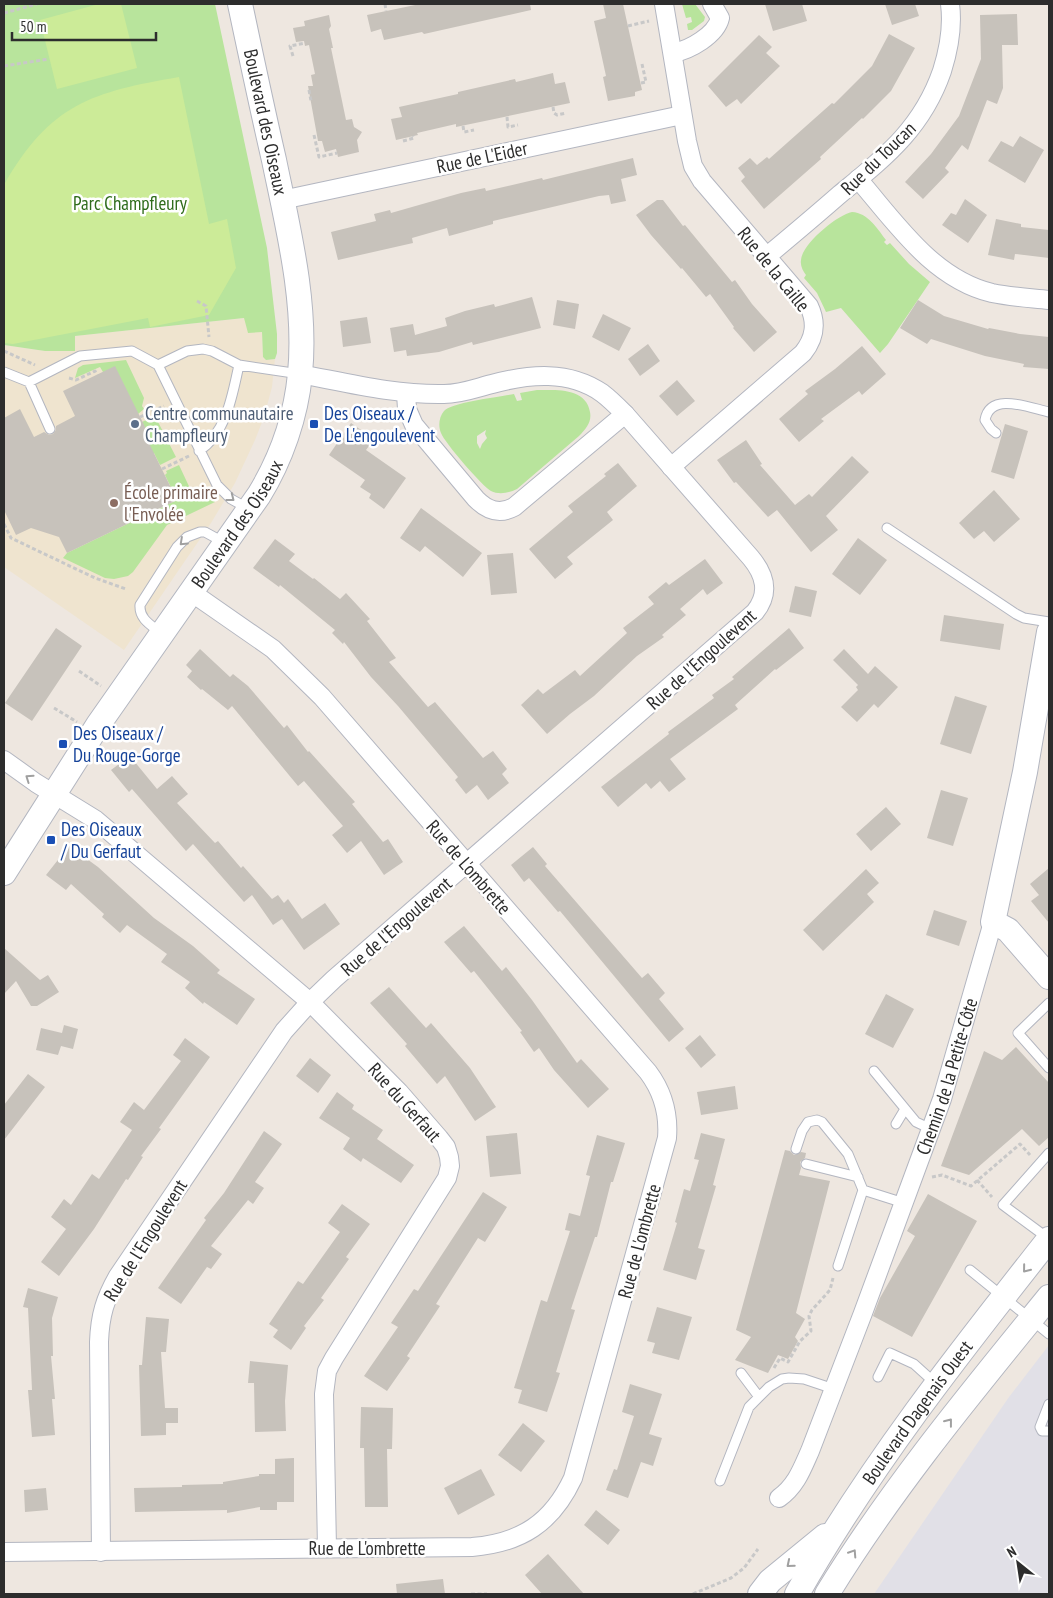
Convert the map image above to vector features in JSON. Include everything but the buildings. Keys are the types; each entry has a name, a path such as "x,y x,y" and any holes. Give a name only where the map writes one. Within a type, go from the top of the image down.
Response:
{"street":[{"name":"Boulevard des Oiseaux","path":"4,873 98,725 249,510 264,486 281,451 290,422 300,374 299,304 292,246 240,4"},
{"name":"Rue de la Caille","path":"664,4 691,160 698,176 809,306 814,323 810,342 795,361 672,467"},
{"path":"674,53 691,48 717,27 720,18 712,4"},
{"name":"Rue du Toucan","path":"766,257 858,180 906,135 926,108 948,52 952,20 950,4"},
{"name":"Rue de L'Eider","path":"282,200 682,114"},
{"path":"858,180 921,252 946,272 967,284 992,293 1049,300"},
{"name":"Rue de l'Engoulevent","path":"101,1552 99,1342 104,1302 118,1276 284,1031 334,979 741,625 760,607 765,589 763,576 758,567 625,414 591,386 554,376 526,377 453,394 406,392 361,387 300,374"},
{"path":"406,392 407,409 414,424 476,499 483,506 498,512 507,511 514,507 625,414"},
{"name":"Rue de L'ombrette","path":"4,1552 472,1547 498,1544 516,1538 536,1526 557,1506 568,1487 578,1462 665,1147 668,1129 666,1112 662,1094 653,1079 309,682 273,649 191,592"},
{"name":"Chemin de la Petite-Côte","path":"779,1498 790,1489 800,1474 834,1389 931,1129 959,1042 993,922 1028,754 1049,632"},
{"name":"Rue du Gerfaut","path":"4,760 96,820 310,1002 399,1092 446,1147 450,1166 449,1172 334,1358 328,1371 324,1394 327,1548"},
{"path":"993,922 1008,930 1049,977"},
{"name":"Boulevard Dagenais Ouest","path":"797,1594 870,1475 936,1384 1049,1239"},
{"name":"Boulevard Dagenais Ouest","path":"827,1594 862,1539 906,1477 1040,1327 1049,1297"},
{"path":"760,1594 770,1581 838,1526"}],"lane":[{"path":"158,365 187,351 203,349 239,365 300,374"},
{"path":"29,382 80,356 132,351 158,365 217,486 249,510"},
{"path":"199,451 212,441 226,416 239,365"},
{"path":"4,372 29,382 50,428"},
{"path":"996,433 985,420 988,412 996,405 1007,403 1049,412"},
{"path":"887,528 1011,611 1024,618 1049,622"},
{"path":"162,634 143,618 140,605 177,547 187,538 200,532 208,533 225,544"},
{"path":"1049,1003 1018,1033 1049,1068"},
{"path":"874,1071 916,1122 931,1129"},
{"path":"896,1124 905,1109"},
{"path":"796,1149 804,1126 811,1120 816,1120 827,1127 848,1154 863,1190 836,1269"},
{"path":"1049,1153 1003,1205 1049,1239"},
{"path":"806,1164 858,1178"},
{"path":"863,1190 904,1203"},
{"path":"970,1270 1040,1327"},
{"path":"878,1377 890,1353 914,1364 936,1384"},
{"path":"741,1373 759,1396"},
{"path":"720,1481 749,1407 759,1396 776,1383 789,1378 804,1379 834,1389"},
{"path":"1049,1404 1040,1423 1042,1431 1049,1431"}],"path":[{"path":"4,13 38,4"},
{"path":"385,4 386,11"},
{"path":"628,26 649,21"},
{"path":"293,56 290,46 305,43"},
{"path":"4,66 49,58"},
{"path":"641,83 646,82 642,64"},
{"path":"309,90 311,101"},
{"path":"553,107 556,115 566,113"},
{"path":"507,117 508,126 518,125"},
{"path":"462,126 464,132 474,130"},
{"path":"314,135 319,157 337,153"},
{"path":"403,141 414,138 413,136"},
{"path":"197,301 206,306 208,322"},
{"path":"4,351 50,372"},
{"path":"76,380 94,371 96,375"},
{"path":"140,417 152,411"},
{"path":"162,469 178,462"},
{"path":"4,524 11,538 95,578 126,589"},
{"path":"78,671 102,686"},
{"path":"54,708 78,723"},
{"path":"942,1175 971,1186 1020,1144"},
{"path":"977,1180 989,1194 1003,1205"},
{"path":"771,1373 780,1358 788,1362 800,1341 811,1331 809,1316 830,1290 836,1269"},
{"path":"693,1594 731,1578 744,1568 758,1549"},
{"path":"471,1594 487,1594"}],"shaded area":[{"name":"École primaire l'Envolée","path":"245,318 262,332 263,357 266,360 275,359 272,387 264,417 235,483 211,523 124,650 4,567 4,345 45,351 74,351 74,336"},
{"path":"1049,1345 1049,1594 874,1594 1009,1397"}],"green space":[{"name":"Parc Champfleury","path":"4,4 215,4 267,248 277,334 277,353 275,359 266,360 263,357 262,332 248,333 244,318 75,336 75,351 45,351 4,345"},
{"path":"99,4 121,4 137,68 57,89 40,20"},
{"path":"682,4 695,4 705,17 704,21 692,30 688,30 687,24 692,22 691,17 686,18"},
{"path":"179,77 209,224 227,219 236,268 209,315 150,327 148,318 13,344 4,343 4,185 21,158 39,136 57,119 76,106 98,96 121,89"},
{"path":"852,212 863,215 872,222 886,240 884,242 887,245 890,243 909,264 930,282 880,353 841,308 826,312 817,293 804,278 806,275 801,264 803,253 807,246 821,231"},
{"path":"126,360 144,398 142,406 144,409 138,414 100,367 75,378 78,368 83,365"},
{"path":"537,390 561,390 576,394 583,398 587,404 590,419 586,428 579,436 517,489 511,492 497,493 491,491 480,482 449,445 440,430 440,419 444,411 456,405 514,394 517,401 522,400 520,393","holes":["486,430 487,438 480,449 477,443 477,436"]},
{"path":"155,416 176,457 160,465 154,453 144,458 137,444 150,437 142,422"},
{"path":"179,465 194,497 209,492 215,502 167,525 133,572 128,576 114,579 105,578 63,558 67,553 177,500 165,475 166,471"}],"place":[{"name":"Centre communautaire Champfleury","path":"135,424"},
{"name":"Des Oiseaux / De L'engoulevent","path":"314,424"},
{"name":"École primaire l'Envolée","path":"114,503"},
{"name":"Des Oiseaux / Du Rouge-Gorge","path":"63,744"},
{"name":"Des Oiseaux / Du Gerfaut","path":"51,840"}]}
